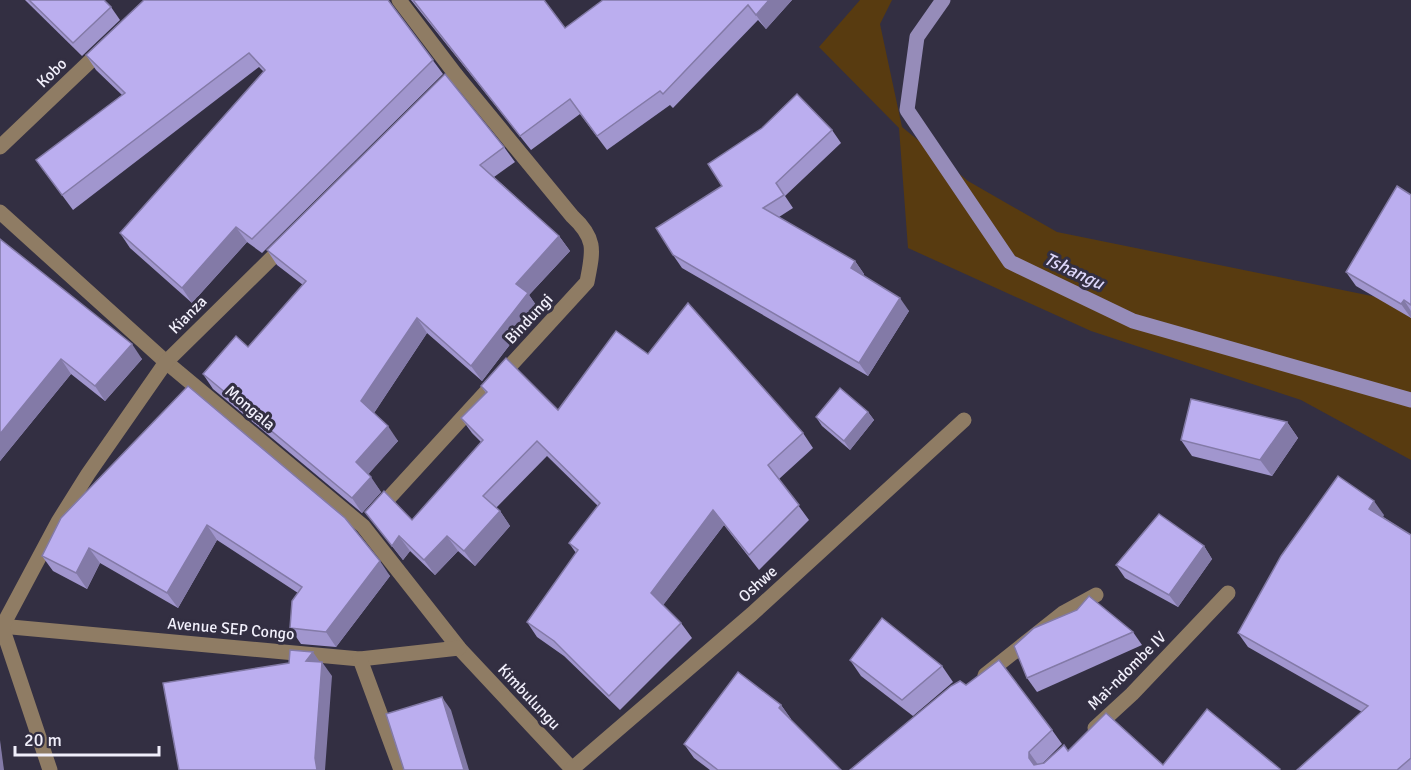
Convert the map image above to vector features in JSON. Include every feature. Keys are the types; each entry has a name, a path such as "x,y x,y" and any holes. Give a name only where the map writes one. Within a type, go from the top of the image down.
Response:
{"street":[{"path":"399,0 456,75 423,108"},
{"name":"Kobo","path":"0,147 113,39"},
{"name":"Bindungi","path":"363,526 587,282 592,253 587,230 572,216 456,75"},
{"name":"Mongala","path":"0,212 166,362 363,526 459,648"},
{"name":"Kianza","path":"1,626 58,522 88,474 166,362 299,231"},
{"name":"Oshwe","path":"572,770 752,614 964,420"},
{"name":"Mai-ndombe IV","path":"1082,740 1132,694 1228,593"},
{"path":"975,681 996,669 1064,613 1096,595"},
{"path":"1,626 50,770"},
{"name":"Avenue SEP Congo","path":"1,626 360,659 459,648"},
{"name":"Kimbulungu","path":"459,648 572,770"},
{"path":"360,659 401,770"}],"shaded area":[{"path":"860,0 892,0 880,24 902,127 968,181 1057,232 1411,304 1411,460 1301,400 1091,331 908,248 899,128 819,47"}],"building":[{"path":"29,0 104,0 111,7 73,43"},
{"path":"144,0 388,0 433,60 252,239 236,227 182,288 120,233 265,70 249,53 62,195 36,160 125,93 86,55"},
{"path":"413,0 544,0 565,28 603,0 769,0 756,15 748,5 663,94 660,91 597,136 570,99 520,136"},
{"path":"445,74 504,147 480,165 559,236 516,284 528,293 471,366 417,318 361,401 388,426 356,462 371,477 352,498 203,374 236,336 248,347 306,281 267,250"},
{"path":"797,94 832,130 776,183 784,195 763,208 855,261 851,268 900,298 859,363 673,255 656,228 722,186 708,164 762,128"},
{"path":"1397,186 1411,195 1411,305 1404,300 1401,304 1346,272"},
{"path":"0,239 132,344 95,386 61,359 0,434"},
{"path":"688,303 803,433 768,465 799,505 749,555 713,510 651,593 681,623 609,696 554,641 527,622 578,550 569,543 600,503 537,441 483,496 500,511 464,551 447,536 424,560 399,536 392,546 365,512 384,491 412,520 483,440 461,418 487,392 481,386 506,358 558,410 616,331 648,354"},
{"path":"188,386 345,518 380,561 326,632 290,628 292,601 302,587 207,525 167,593 89,548 76,573 42,556 61,518"},
{"path":"840,388 868,412 844,441 816,417"},
{"path":"1191,399 1287,422 1260,460 1181,440"},
{"path":"1338,476 1374,501 1369,509 1411,535 1411,758 1397,770 1297,770 1368,706 1238,633 1281,556"},
{"path":"1159,514 1204,546 1169,595 1116,565"},
{"path":"1089,596 1133,632 1027,678 1014,646 1034,628 1077,610"},
{"path":"882,618 942,666 902,700 850,660"},
{"path":"290,650 313,652 306,661 322,662 315,758 317,770 179,770 163,683 289,663"},
{"path":"999,660 1052,730 1029,752 1029,758 1034,765 1044,763 1064,745 1068,751 1106,713 1163,765 1207,709 1280,769 850,770 951,686 960,681 966,685"},
{"path":"738,672 781,705 779,708 841,770 718,770 684,744"},
{"path":"442,697 464,770 404,770 386,714"}],"waterway":[{"name":"Tshangu","path":"943,0 917,37 907,110 1010,262 1133,321 1411,400"}]}
